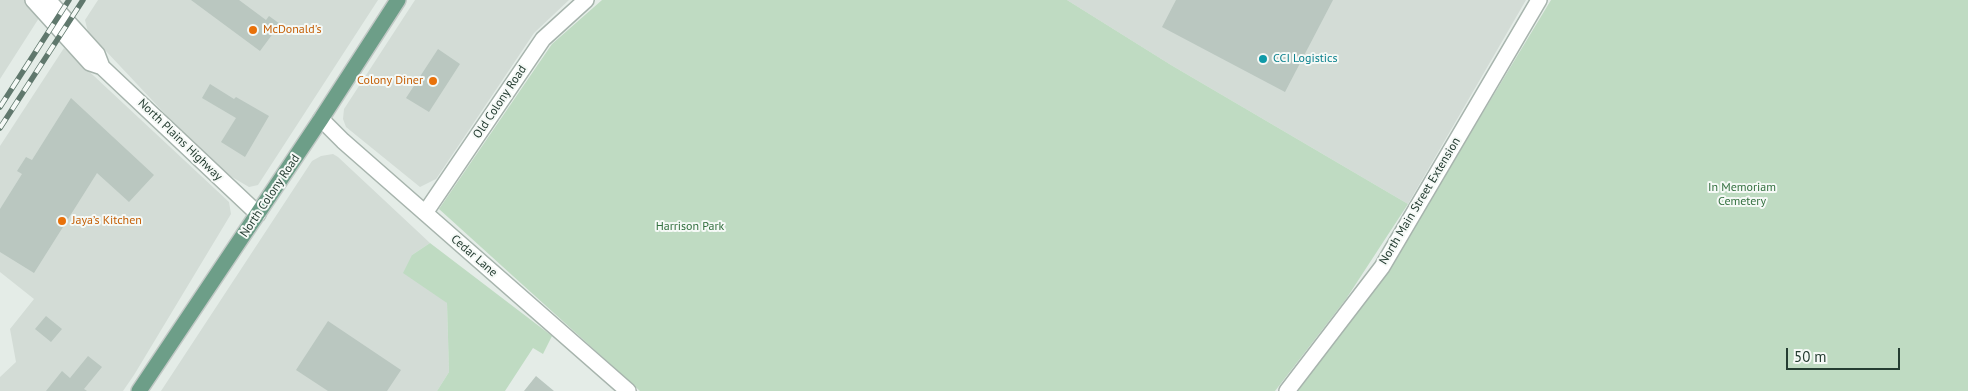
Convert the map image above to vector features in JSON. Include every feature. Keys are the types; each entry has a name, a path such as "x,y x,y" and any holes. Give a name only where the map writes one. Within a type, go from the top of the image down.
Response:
{"main road":[{"name":"North Colony Road","path":"139,391 321,119 398,0"}],"street":[{"name":"North Plains Highway","path":"33,0 90,63 102,67 258,214"},
{"name":"North Plains Highway","path":"48,0 98,54 102,67"},
{"name":"Old Colony Road","path":"425,213 543,39 586,0"},
{"name":"North Main Street Extension","path":"1287,391 1382,267 1539,0"},
{"name":"Cedar Lane","path":"321,119 343,141 628,391"}],"shaded area":[{"path":"0,0 24,0 39,18 0,79"},
{"path":"98,0 378,0 258,185 249,187 215,167 88,32 85,20"},
{"path":"415,0 569,0 534,33 436,179 420,187 346,127 343,119 344,109"},
{"path":"1067,0 1526,0 1408,204 1171,65"},
{"path":"64,48 229,202 231,214 123,391 0,391 0,377 16,362 10,329 34,299 0,272 0,146"},
{"path":"333,154 430,243 412,255 447,303 449,372 437,391 161,391 312,161 321,156"}],"green space":[{"name":"Harrison Park","path":"602,0 1067,0 1171,65 1408,204 1346,299 1275,391 640,391 439,209 552,44"},
{"name":"In Memoriam Cemetery","path":"1551,0 1968,0 1968,391 1298,391 1395,258"},
{"path":"430,243 552,336 543,354 533,348 505,391 437,391 449,372 447,303 403,273 412,255"}],"building":[{"name":"McDonald's","path":"191,0 239,0 266,20 269,16 280,24 260,51"},
{"name":"CCI Logistics","path":"1176,0 1333,0 1285,92 1162,27"},
{"name":"Colony Diner","path":"438,49 460,64 429,112 406,98"},
{"path":"210,84 234,99 236,97 269,116 245,157 221,142 236,118 202,98"},
{"path":"71,98 154,175 129,202 97,173 34,273 0,252 0,209 22,174 17,171 26,157 32,160"},
{"path":"46,316 62,329 51,342 35,329"},
{"path":"328,321 401,370 387,391 328,391 296,370"},
{"path":"88,356 102,367 84,389 87,391 46,391 62,371 70,378"},
{"path":"536,376 554,391 524,391"}],"railway":[{"path":"0,107 69,0"},
{"path":"0,128 83,0"}],"place":[{"name":"McDonald's","path":"253,30"},
{"name":"CCI Logistics","path":"1263,59"},
{"name":"Colony Diner","path":"433,81"},
{"name":"Jaya’s Kitchen","path":"62,221"}]}
